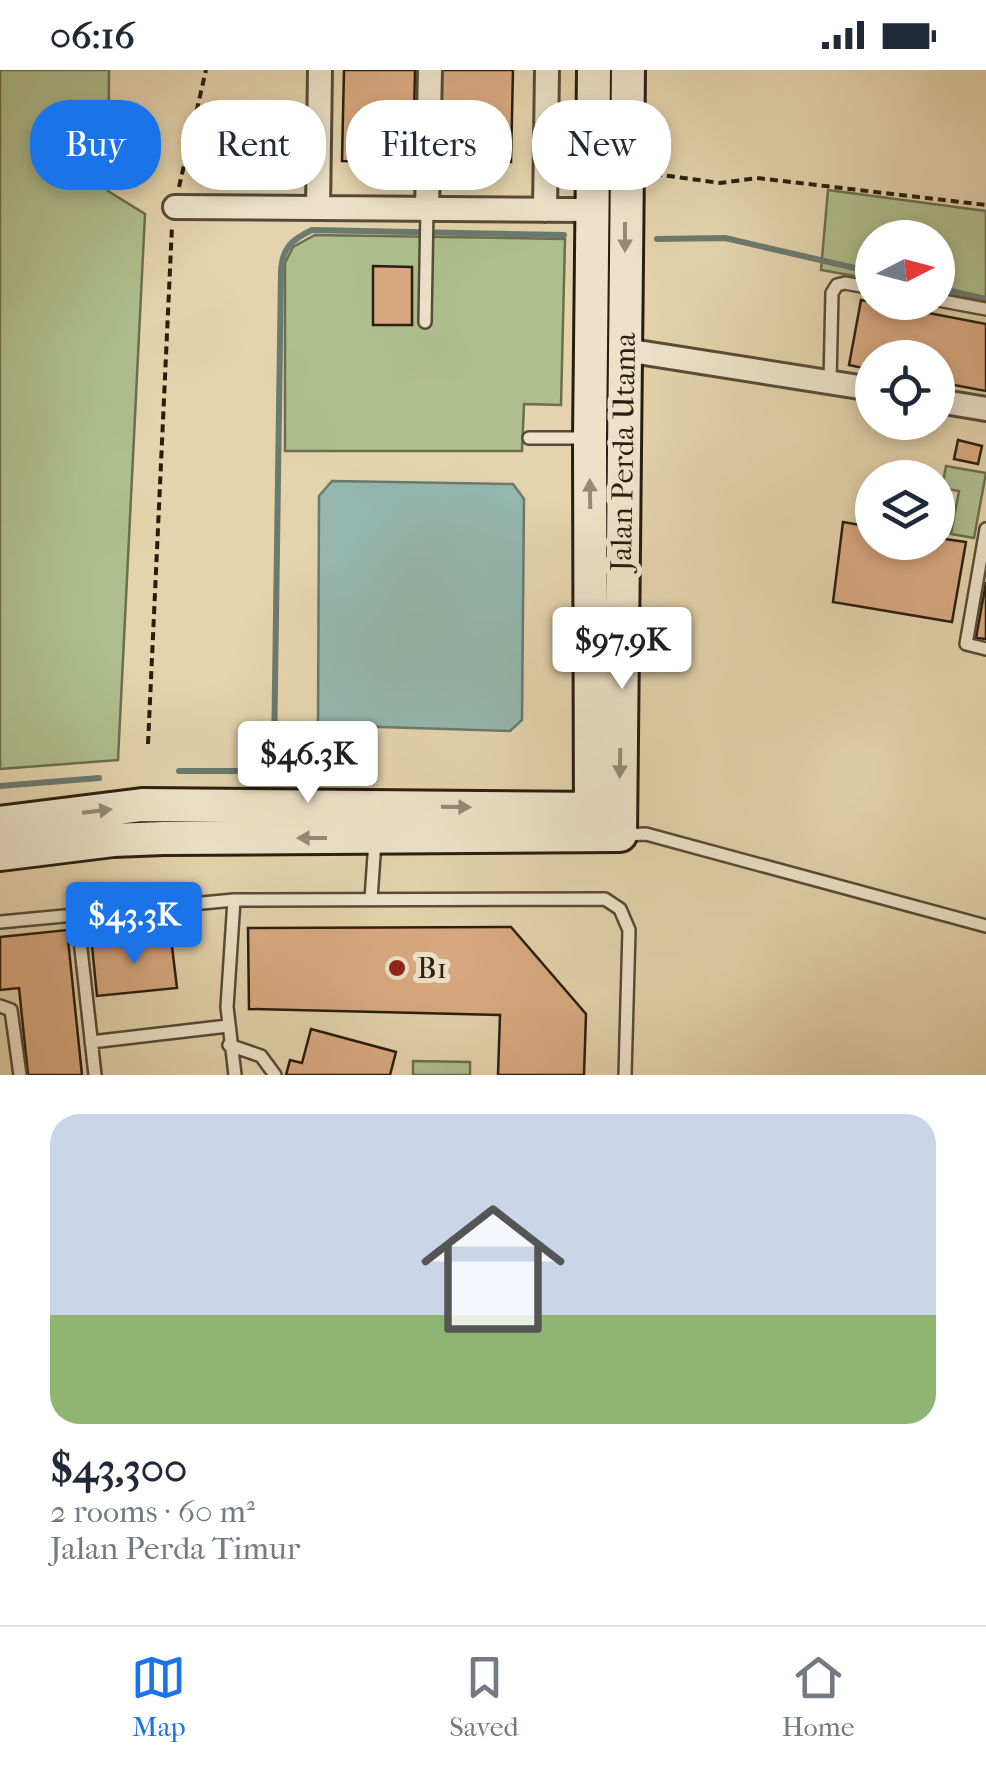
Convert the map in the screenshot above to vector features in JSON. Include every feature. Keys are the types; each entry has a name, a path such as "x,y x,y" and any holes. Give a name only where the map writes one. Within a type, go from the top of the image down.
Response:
{"street":[{"path":"318,208 320,70"},
{"path":"427,215 430,70"},
{"path":"545,210 547,70"},
{"name":"Jalan Perda Utama","path":"594,70 590,438 613,824"},
{"name":"Jalan Perda Utama","path":"627,100 628,70"},
{"name":"Jalan Perda Utama","path":"613,824 626,190"},
{"path":"175,206 318,208 427,215 592,210"},
{"path":"592,303 606,330 625,350 855,386"},
{"path":"590,394 608,366 625,350"},
{"path":"955,403 986,409"},
{"path":"0,823 142,804 613,824"},
{"path":"0,854 113,840 375,837 613,824"}],"lane":[{"path":"426,322 427,215"},
{"path":"830,381 832,292 845,282 855,284"},
{"path":"955,304 986,310"},
{"path":"528,438 590,438"},
{"path":"986,529 966,644 986,648"},
{"path":"613,824 674,844 986,926"},
{"path":"371,899 375,837"},
{"path":"0,922 234,900 605,899 620,909 629,930 625,1075"},
{"path":"234,900 228,1026 235,1075"},
{"path":"77,913 95,1075"},
{"path":"0,1006 11,1010 20,1075"},
{"path":"91,1042 228,1026"},
{"path":"230,1045 261,1056 275,1075"}],"path":[{"path":"148,744 170,236 206,70"},
{"path":"671,177 720,183 757,178 986,205"}],"green space":[{"path":"0,70 109,70 109,100 30,100 30,190 108,190 145,214 118,760 0,769"},
{"path":"828,190 986,211 986,299 955,294 955,220 855,220 855,276 821,270"},
{"path":"315,235 565,239 561,405 524,404 522,451 285,451 285,263 293,247"},
{"path":"955,468 986,473 974,538 955,535 959,491 955,490"},
{"path":"413,1061 470,1062 470,1075 413,1075"}],"water":[{"path":"332,481 513,484 524,499 522,720 510,731 318,725 319,496"}],"building":[{"path":"344,70 415,70 414,100 346,100 346,161 342,161"},
{"path":"442,70 513,70 512,116 512,100 441,100"},
{"path":"373,266 412,267 412,325 373,325"},
{"path":"955,318 986,324 986,391 955,385 955,340 855,340 855,366 849,365 857,320"},
{"path":"958,440 982,446 978,464 954,459"},
{"path":"843,522 855,524 855,560 955,560 955,540 966,542 952,622 833,602"},
{"path":"986,582 986,639 976,638"},
{"name":"B1","path":"511,927 586,1014 584,1075 498,1075 500,1015 249,1009 248,928"},
{"path":"67,930 82,1075 28,1075 19,988 0,990 0,937"},
{"path":"171,938 177,988 97,996 92,946"},
{"path":"311,1029 396,1052 390,1075 286,1075 290,1060 302,1063"}],"waterway":[{"path":"179,771 258,771 274,754 281,272 289,246 312,230 564,235"},
{"path":"657,239 725,238 855,268"},
{"path":"955,292 986,299"},
{"path":"0,786 99,778"}],"place":[{"name":"B1","path":"397,968"}]}
